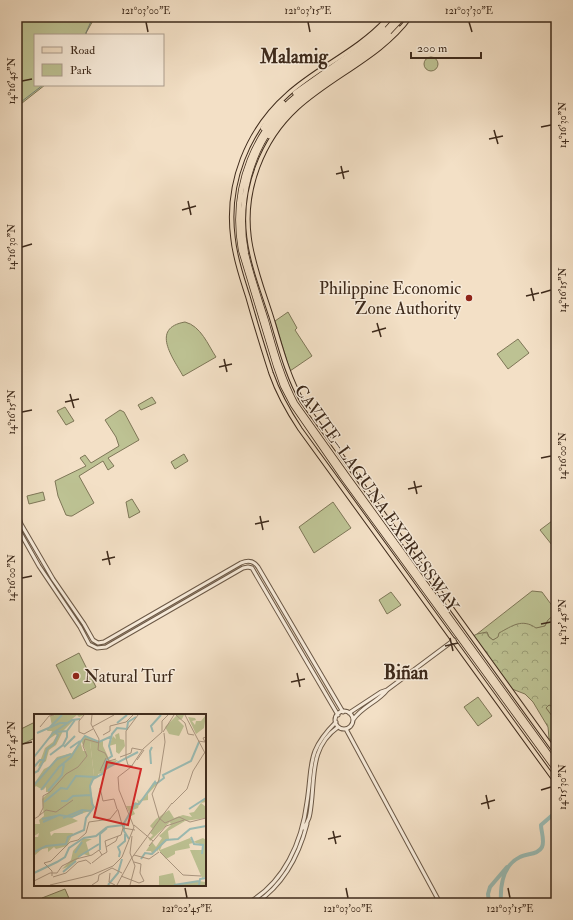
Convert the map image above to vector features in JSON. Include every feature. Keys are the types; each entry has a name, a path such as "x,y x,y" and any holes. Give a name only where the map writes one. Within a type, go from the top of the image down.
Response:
{"highway":[{"name":"CAVITE–LAGUNA EXPRESSWAY","path":"398,17 362,50 294,98 271,121 256,149 241,203 240,214 248,263 279,365 289,390 303,415 388,536 556,764"},
{"name":"CAVITE–LAGUNA EXPRESSWAY","path":"387,26 403,17"},
{"path":"256,149 281,120 309,94 376,48 398,30"},
{"name":"CAVITE–LAGUNA EXPRESSWAY","path":"396,546 556,770"}],"main road":[{"path":"410,17 374,54 307,100 282,124 266,147 256,172 250,200 248,229 250,244 288,371 297,393 312,416 556,753"},
{"path":"398,30 387,26 362,41 288,94 271,111 260,125 245,152 236,180 232,211 233,239 238,265 273,380 282,400 300,428 555,781"}],"street":[{"path":"17,512 21,524 53,579 84,624 93,640 98,643 104,642 239,564 245,562 256,564 343,712"},
{"path":"17,527 39,566 80,627 89,644 97,648 106,647 243,568 250,567 254,571 338,715"},
{"path":"338,727 346,729 351,726 358,713 454,640"},
{"path":"248,903 263,892 284,868 293,854 302,828 307,802 309,772 312,757 322,736 336,722 338,715 343,712 349,713 381,692 387,690"},
{"path":"349,713 353,720"},
{"path":"336,722 338,727"},
{"path":"256,903 269,892 289,868 298,851 307,824 312,799 316,757 327,738 338,727"},
{"path":"346,729 440,903"},
{"path":"302,828 307,824"}],"green space":[{"path":"17,17 95,17 86,34 34,34 34,86 44,86 17,107"},
{"path":"428,57 434,57 438,61 438,67 434,71 428,71 424,67 424,61"},
{"path":"288,312 297,328 295,330 312,356 290,371 275,321"},
{"path":"185,322 191,324 200,332 216,357 183,376 170,353 166,337 169,330 174,325"},
{"path":"518,339 529,353 508,369 497,354"},
{"path":"152,397 156,403 141,410 138,405"},
{"path":"65,407 74,421 66,425 57,411"},
{"path":"120,410 124,412 139,440 108,458 114,466 108,470 103,461 79,476 94,503 72,516 66,515 58,496 55,481 86,466 80,458 85,455 91,463 119,446 116,437 105,420"},
{"path":"184,454 188,461 175,469 171,462"},
{"path":"43,492 45,500 29,504 27,496"},
{"path":"132,499 140,512 129,518 126,502"},
{"path":"333,502 351,528 314,553 299,527"},
{"path":"556,518 556,550 540,530"},
{"path":"532,591 542,592 556,611 545,626 493,640 487,633 477,634"},
{"path":"391,592 401,605 387,614 379,600"},
{"path":"556,613 556,708 549,705 546,708 552,716 555,746 549,738 548,727 533,702 525,694 512,689 473,636 487,632 489,637 493,640 498,637 499,633 517,624 522,623 536,628 545,626 548,620"},
{"name":"Natural Turf","path":"79,653 96,687 73,699 56,665"},
{"path":"478,697 492,716 478,726 464,707"},
{"path":"549,705 556,708 556,748 552,716 546,708"},
{"path":"34,722 34,738 17,747 17,731"},
{"path":"65,889 71,903 44,903 42,898"}],"waterway":[{"path":"85,34 93,17"},
{"path":"17,105 42,86"},
{"path":"501,903 502,883 506,871 510,865 520,857 540,850 543,842 541,825 556,812"},
{"path":"489,903 488,894 490,887 507,867"}],"place":[{"name":"Philippine Economic Zone Authority","path":"469,298"},
{"name":"Natural Turf","path":"76,676"}],"district":[{"name":"Malamig","path":"294,56"},
{"name":"Biñan","path":"406,672"}]}
